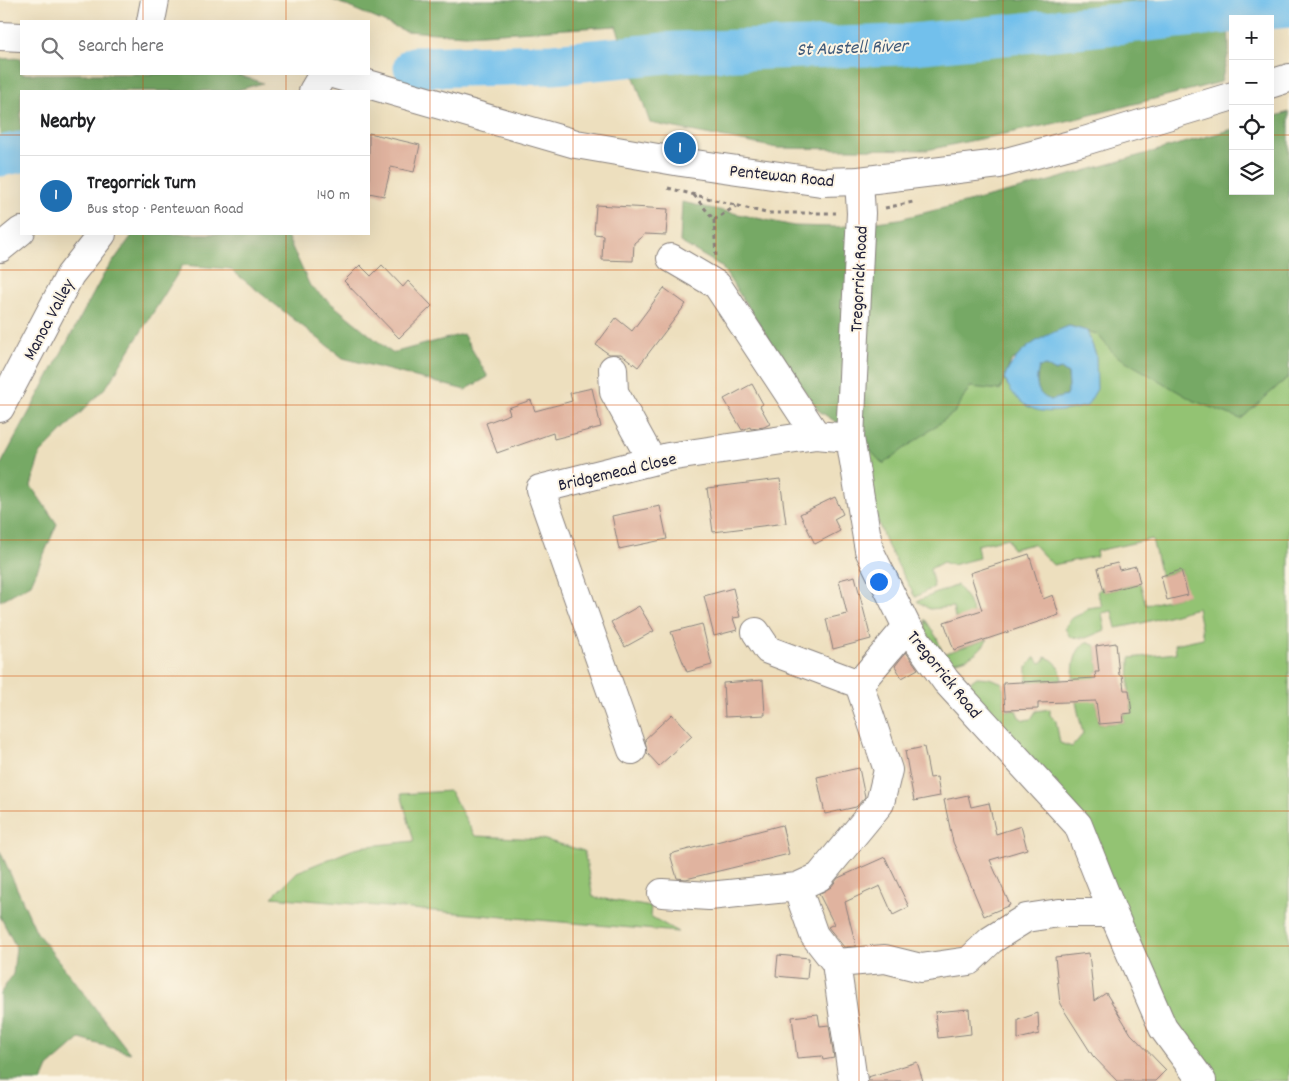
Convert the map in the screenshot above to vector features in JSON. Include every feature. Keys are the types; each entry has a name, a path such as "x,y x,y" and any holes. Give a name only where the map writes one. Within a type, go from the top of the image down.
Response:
{"street":[{"path":"151,20 155,0"},
{"path":"0,36 20,37"},
{"path":"314,90 322,75"},
{"name":"Pentewan Road","path":"336,75 576,144 681,162 812,180 859,182 999,164 1081,142 1229,97"},
{"path":"1274,83 1289,78"},
{"name":"Tregorrick Road","path":"859,182 860,213 850,438 869,550 907,627 946,681 1078,825 1113,913 1164,1028 1202,1081"},
{"path":"0,248 20,232"},
{"name":"Manoa Valley","path":"0,408 70,275 101,235"},
{"path":"671,258 717,285 816,435"},
{"path":"613,369 614,392 652,461"},
{"name":"Bridgemead Close","path":"632,750 540,490 652,461 816,435 850,438"},
{"path":"859,684 907,627"},
{"path":"756,632 768,650 859,684"},
{"path":"662,893 709,896 797,887 819,877 880,803 888,770 859,684"},
{"path":"797,887 814,935 836,963 853,1081"},
{"path":"836,963 884,959 921,968 970,961 991,940 1026,918 1059,913 1113,913"}],"path":[{"path":"694,194 714,220 717,285"},
{"path":"714,220 736,206"}],"green space":[{"path":"333,0 1228,0 1229,51 1221,82 1071,120 927,150 777,148 650,123 616,26 466,35 405,31"},
{"path":"20,58 20,75 238,75 263,83 238,90 20,90 20,142 0,147 0,59"},
{"path":"1289,112 1289,376 1241,419 1194,401 1115,355 1097,334 1069,326 1011,361 1000,390 970,387 955,412 883,464 856,435 819,411 790,371 721,266 680,242 682,202 794,226 837,227 899,219 1021,189 1229,130 1229,195 1274,195 1274,117"},
{"path":"132,235 286,235 310,286 392,353 463,334 488,377 465,390 343,358 230,269 183,265 107,386 40,454 31,486 57,524 31,584 0,601 0,466 104,274"},
{"path":"1087,331 1097,334 1116,355 1241,419 1289,376 1289,1081 1214,1081 1169,1021 1090,828 969,689 970,682 977,677 989,678 1003,683 1005,710 1016,710 1019,717 1024,720 1031,719 1036,711 1050,709 1050,715 1056,721 1060,743 1072,747 1083,734 1075,698 1073,672 1079,650 1086,642 1096,646 1099,672 1096,672 1098,695 1096,696 1099,724 1124,722 1123,714 1132,712 1129,690 1130,658 1176,653 1175,644 1203,638 1197,608 1116,628 1112,611 1102,613 1105,630 1086,638 1070,637 1065,628 1074,617 1083,613 1088,608 1102,606 1097,592 1103,587 1104,592 1140,583 1146,605 1187,595 1181,570 1161,576 1152,539 1096,551 1097,556 1053,565 1033,544 1012,549 1008,538 977,545 979,558 952,565 943,562 930,569 934,587 915,597 885,541 866,488 856,435 922,435 955,412 970,386 1000,390 1004,378 1008,386 1096,355"},
{"path":"1046,366 1054,371 1061,369 1068,374 1069,386 1066,396 1051,400 1045,399 1039,392 1037,382 1039,367"},
{"path":"957,585 967,598 976,620 955,618 953,607 929,609 917,601"},
{"path":"925,619 937,638 943,654 988,639 972,655 962,660 949,662 926,635"},
{"path":"1035,657 1040,663 1044,661 1045,657 1055,662 1059,668 1062,680 1027,682 1027,667"},
{"path":"450,791 475,836 542,839 584,851 593,897 651,907 650,916 678,932 272,897 297,872 359,847 414,841 401,794"},
{"path":"0,851 37,933 130,1053 80,1039 48,1067 42,1081 0,1081 0,994 13,974 16,947 0,916"}],"water":[{"path":"1069,326 1087,331 1096,355 1097,389 1087,406 1049,412 1038,410 1020,401 1011,391 1004,378 1009,368 1023,351 1040,339","holes":["1046,366 1054,371 1061,369 1068,374 1069,386 1066,396 1051,400 1039,391 1037,377 1039,367"]}],"building":[{"path":"370,133 420,145 414,172 391,167 384,196 370,193"},
{"path":"596,205 668,209 666,235 645,234 634,243 633,261 602,260 603,235 594,234"},
{"path":"360,265 371,276 382,265 403,287 408,281 432,306 399,338 344,281"},
{"path":"664,288 686,304 638,367 621,354 609,354 596,345 616,318 632,331"},
{"path":"752,384 763,404 760,406 770,424 764,427 751,429 750,427 742,430 724,399"},
{"path":"592,388 601,427 554,439 553,433 497,453 486,423 510,414 508,408 531,400 535,411 572,401 570,393"},
{"path":"780,479 786,523 713,532 707,488"},
{"path":"835,497 843,514 834,519 840,531 815,544 800,514"},
{"path":"660,506 667,539 619,549 612,516"},
{"path":"1029,554 1043,599 1053,595 1059,615 954,650 944,622 982,610 970,573"},
{"path":"1117,563 1119,570 1136,566 1140,583 1104,592 1098,568"},
{"path":"1181,570 1188,595 1167,600 1161,576"},
{"path":"855,576 871,639 833,649 826,619 847,614 839,580"},
{"path":"733,588 740,617 733,618 737,630 714,636 704,596"},
{"path":"639,606 654,631 625,647 611,622"},
{"path":"702,624 712,665 687,672 671,632"},
{"path":"1116,643 1119,675 1122,675 1124,690 1129,690 1132,713 1123,714 1124,722 1099,724 1096,701 1038,703 1038,709 1005,710 1003,683 1096,678 1095,672 1099,672 1096,646"},
{"path":"906,652 918,669 902,678 895,666"},
{"path":"763,680 765,715 725,717 723,683"},
{"path":"672,714 692,736 659,766 647,753 645,739"},
{"path":"924,747 930,778 937,777 940,796 914,801 905,751"},
{"path":"859,768 865,797 856,807 825,814 817,777"},
{"path":"968,795 971,807 989,803 996,834 1021,826 1027,849 990,860 1010,905 984,916 953,842 944,800"},
{"path":"782,825 789,854 686,879 677,878 670,854"},
{"path":"885,857 909,907 893,915 880,886 845,902 856,946 844,947 828,927 834,924 819,894 831,887 838,878"},
{"path":"1089,953 1094,1001 1106,993 1131,1034 1166,1070 1155,1081 1117,1081 1093,1056 1060,1004 1055,957"},
{"path":"778,955 809,958 807,979 776,976"},
{"path":"969,1009 971,1034 938,1038 935,1012"},
{"path":"1038,1013 1039,1034 1018,1039 1018,1020"},
{"path":"818,1014 820,1026 829,1025 834,1058 823,1060 822,1056 797,1058 792,1017"},
{"path":"917,1062 923,1081 868,1081 868,1077"}],"waterway":[{"name":"St Austell River","path":"414,67 553,64 676,52 902,45 1289,7"},
{"name":"St Austell River","path":"0,156 20,152"}],"place":[{"name":"Tregorrick Turn","path":"680,148"}]}
